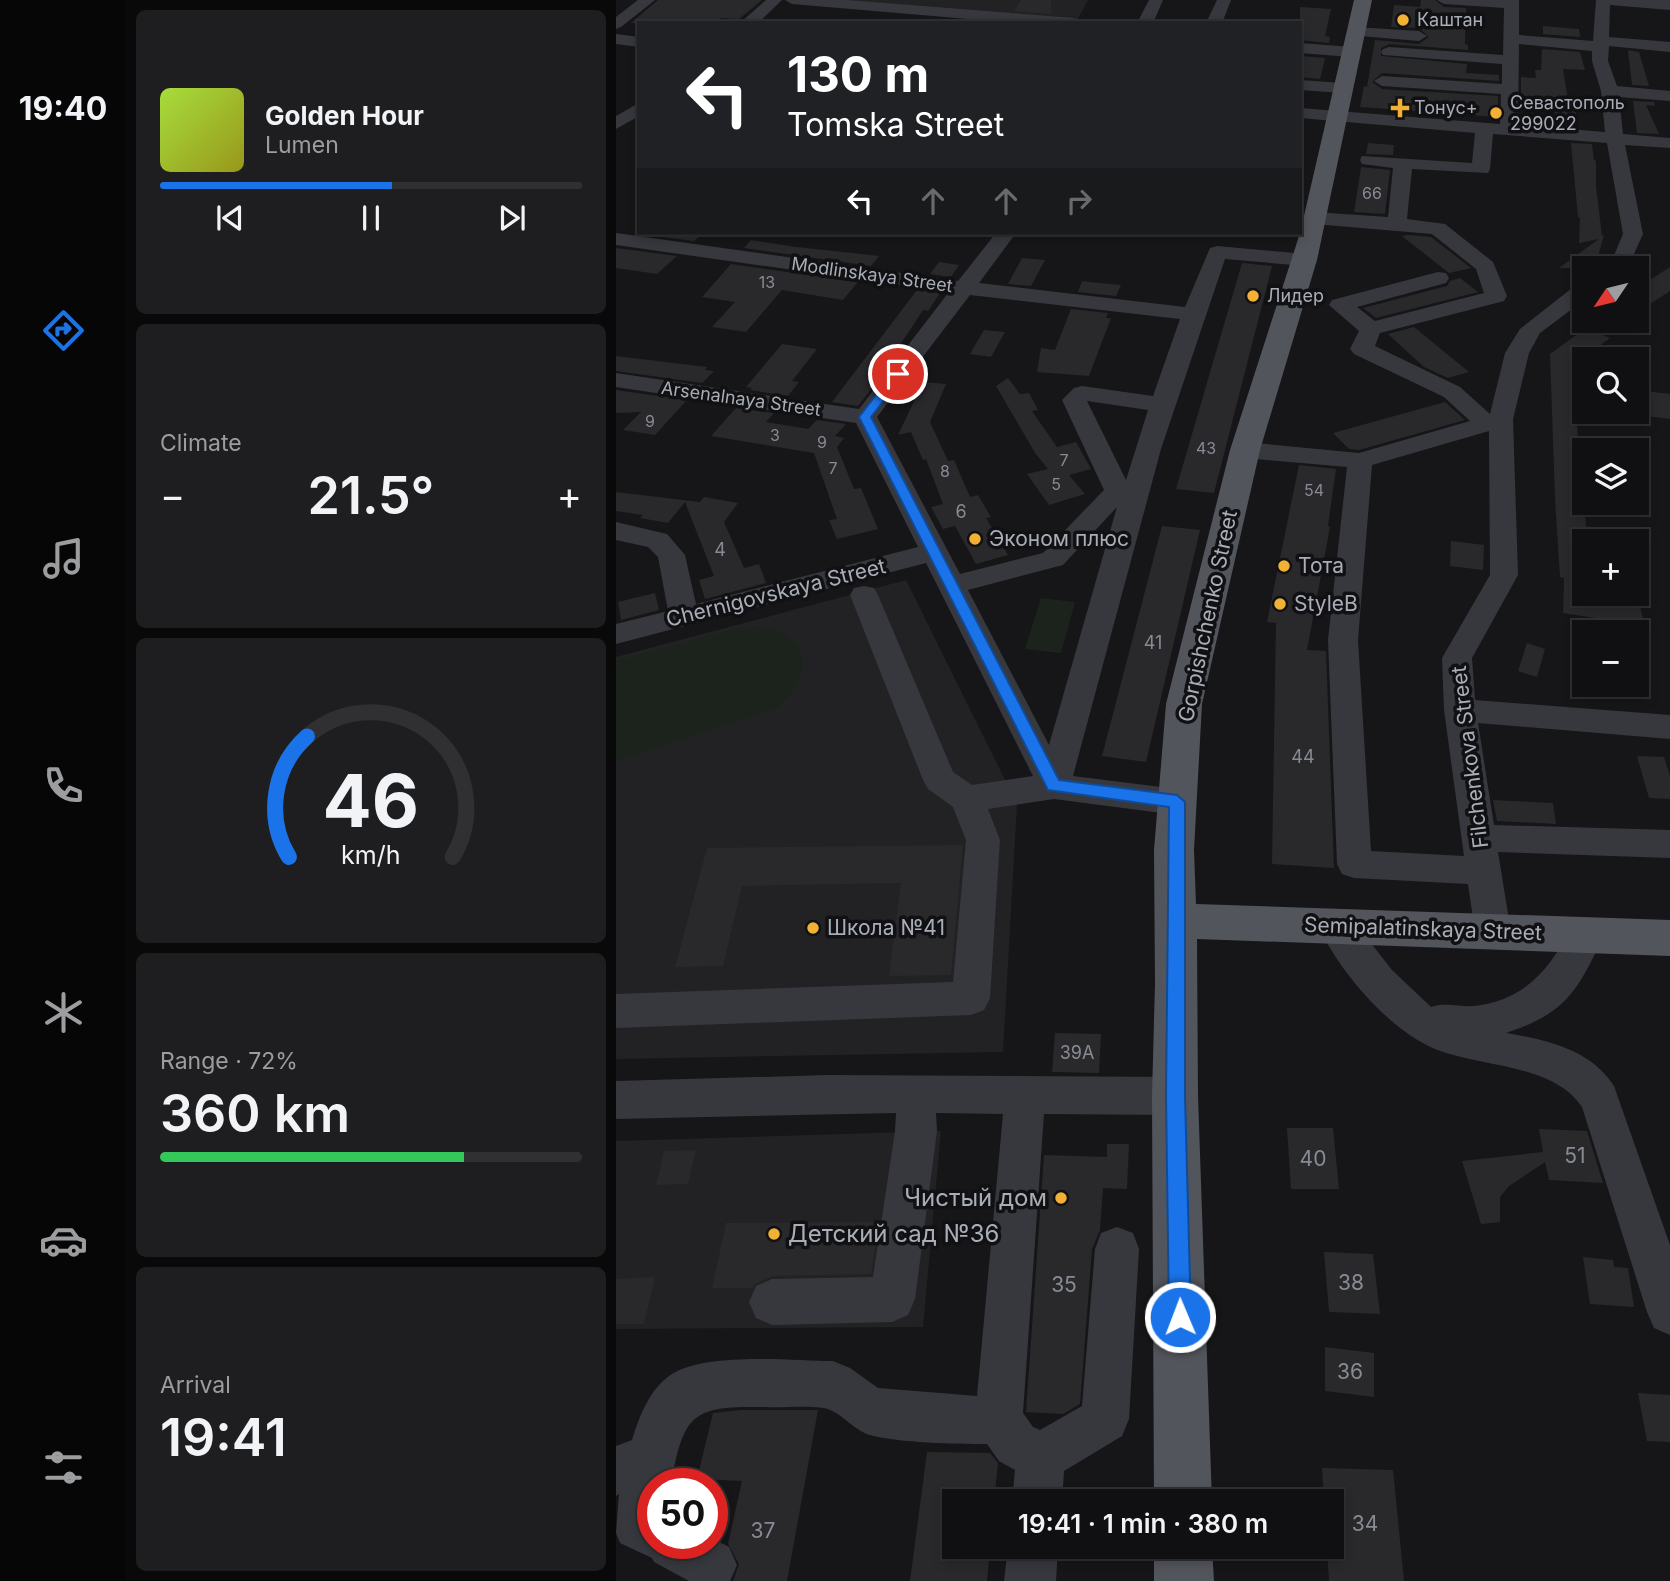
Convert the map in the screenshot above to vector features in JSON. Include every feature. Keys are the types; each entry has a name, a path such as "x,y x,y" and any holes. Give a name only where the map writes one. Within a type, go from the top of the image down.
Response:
{"main road":[{"name":"Gorpishchenko Street","path":"1183,1489 1175,1096 1177,802 1184,704 1245,450 1305,260 1363,0"},
{"name":"Semipalatinskaya Street","path":"1176,922 1670,938"},
{"path":"1184,1559 1184,1581"}],"street":[{"path":"616,24 648,0"},
{"path":"750,21 775,0"},
{"path":"792,0 1049,21"},
{"path":"930,0 1056,10 1070,21"},
{"path":"1146,21 1156,0"},
{"path":"1215,21 1224,0"},
{"path":"1444,0 1512,2 1509,130"},
{"path":"1624,256 1633,234 1615,139 1610,91 1600,61 1603,0 1670,5"},
{"path":"1302,48 1436,37"},
{"path":"616,39 637,42"},
{"path":"1490,40 1670,47"},
{"path":"1389,58 1510,74"},
{"path":"1382,82 1510,74"},
{"path":"1302,85 1343,88"},
{"path":"1610,91 1670,96"},
{"path":"616,124 637,109"},
{"path":"1302,113 1670,143"},
{"path":"1369,160 1481,169 1484,128"},
{"path":"616,130 637,133"},
{"path":"1397,224 1403,163"},
{"path":"1314,218 1438,228 1486,266 1496,296 1371,329"},
{"path":"1004,235 865,417 936,551 1054,786"},
{"name":"Modlinskaya Street","path":"616,239 964,288 1192,314"},
{"path":"1054,786 1127,492 1217,252 1305,260"},
{"path":"1371,329 1340,305 1438,278"},
{"name":"Filchenkova Street","path":"1493,932 1460,710 1457,658 1504,575 1501,419 1517,353 1531,329 1572,299"},
{"path":"1245,450 1360,461 1487,424 1452,392 1362,349 1371,329"},
{"name":"Arsenalnaya Street","path":"616,380 865,417"},
{"path":"1127,492 1074,400 1082,393 1161,405"},
{"path":"1360,461 1343,640 1354,864 1670,844"},
{"path":"953,585 1053,559 1127,492"},
{"path":"616,531 657,540 671,555 684,616"},
{"name":"Chernigovskaya Street","path":"616,634 936,551"},
{"path":"616,1011 971,998 983,840 967,799 940,780 864,595"},
{"path":"1460,710 1670,727"},
{"path":"967,799 1054,786 1177,802"},
{"path":"1336,926 1361,961 1415,1017 1459,1040 1558,1064 1576,1072 1590,1083 1600,1099 1670,1312"},
{"path":"1415,1017 1464,1024 1527,1010 1547,996 1568,971 1586,935"},
{"path":"616,1100 829,1094 1175,1096"},
{"path":"772,1302 892,1299 916,1131 916,1095"},
{"path":"1025,1095 999,1420 1016,1444 1041,1457"},
{"path":"1041,1457 1105,1419 1117,1249"},
{"path":"637,1510 634,1464 661,1423 686,1394 722,1383 833,1385 870,1411 955,1420 999,1420"},
{"path":"1038,1489 1041,1457"},
{"path":"1030,1581 1032,1559"}],"shaded area":[{"path":"827,0 1088,0 1077,21"},
{"name":"Школа №41","path":"906,580 1017,804 1003,1052 616,1059 616,657"},
{"path":"1041,598 1075,602 1061,653 1025,649"},
{"path":"741,627 765,627 784,634 795,642 801,652 803,664 795,687 786,699 775,709 616,761 616,661"},
{"name":"Детский сад №36","path":"941,1131 923,1327 616,1329 616,1141"}],"building":[{"path":"658,0 762,0 739,19 631,23"},
{"path":"1021,0 1051,0 1051,14 1014,11"},
{"path":"1421,0 1435,0 1444,7 1466,8 1465,44 1468,45 1468,50 1389,44 1381,48 1381,56 1467,64 1466,73 1499,75 1499,81 1382,73 1372,82 1382,89 1498,96 1498,117 1360,107 1364,86 1367,87 1375,40 1419,44 1429,37 1419,28 1391,27 1394,5 1420,7"},
{"path":"1300,7 1331,9 1325,36 1330,37 1329,43 1302,40"},
{"path":"1543,26 1579,29 1580,37 1543,34"},
{"path":"1542,49 1580,52 1585,70 1563,69 1568,100 1521,96 1521,77 1536,78 1535,70 1541,70"},
{"path":"1628,50 1639,52 1649,86 1632,85"},
{"path":"1302,56 1325,58 1320,79 1302,77"},
{"path":"1633,101 1654,102 1655,106 1646,105 1659,134 1637,133"},
{"path":"1555,109 1576,111 1576,127 1555,125"},
{"path":"1368,143 1394,145 1393,155 1366,154"},
{"path":"1571,143 1592,144 1596,161 1602,236 1604,235 1598,256 1576,256 1599,239 1579,243"},
{"path":"1361,167 1390,170 1385,214 1354,212"},
{"path":"648,235 701,235 694,241"},
{"path":"1402,236 1431,237 1471,268 1449,273"},
{"path":"751,240 879,256 871,266 744,248"},
{"path":"616,248 677,256 657,274 616,268"},
{"path":"1022,258 1045,260 1031,286 1008,284"},
{"path":"1572,259 1572,268 1559,268"},
{"path":"939,262 959,265 951,277 930,274"},
{"path":"1242,263 1272,266 1214,493 1176,489"},
{"path":"731,264 858,282 843,300 782,290 746,332 712,327 735,302 702,297"},
{"path":"1670,267 1670,291 1649,305 1649,281"},
{"path":"1460,278 1478,292 1376,318 1363,308 1447,286 1450,281"},
{"path":"1082,281 1121,285 1116,296 1078,292"},
{"path":"917,290 940,293 928,311 923,310 869,392 858,406 832,402"},
{"path":"1071,309 1108,313 1106,318 1111,318 1089,376 1037,372 1041,348 1055,350"},
{"path":"1414,327 1469,372 1448,378 1424,367 1388,334"},
{"path":"984,330 1005,332 991,357 970,354"},
{"path":"1579,333 1598,333 1610,338 1598,347 1572,347 1572,424 1577,424 1578,438 1572,438 1572,515 1585,515 1586,529 1572,529 1572,606 1640,606 1643,620 1608,620 1563,613 1564,578 1560,577 1555,498 1550,354"},
{"path":"782,344 817,349 792,381 799,382 788,396 746,387"},
{"path":"616,356 707,367 705,370 714,371 702,383 616,371"},
{"path":"1008,378 1020,394 1029,393 1038,410 1032,411 1057,447 1076,442 1091,469 1069,475 1085,494 1049,505 1027,474 1048,469 1035,453 996,386"},
{"path":"923,382 946,384 930,422 948,461 954,460 970,497 978,495 991,517 986,518 1008,555 976,564 955,526 943,529 931,507 943,504 926,459 923,460 911,432 898,435"},
{"path":"616,390 687,400 655,435 623,430 641,412 616,413"},
{"path":"1649,391 1670,394 1670,419 1649,416"},
{"path":"1445,402 1465,420 1359,450 1349,449 1333,433"},
{"path":"736,408 774,413 766,422 808,429 817,420 846,424 835,436 844,438 837,447 854,489 861,488 878,529 837,539 829,520 837,519 814,453 711,436"},
{"path":"1299,465 1336,469 1330,527 1307,650 1326,651 1334,868 1272,864 1276,623 1267,622"},
{"path":"616,492 700,502 704,497 738,503 724,522 744,568 759,564 766,583 705,599 699,580 714,576 685,502 668,523 640,518 643,515 616,511"},
{"path":"1162,526 1200,530 1146,762 1102,756"},
{"path":"1451,541 1484,545 1483,570 1450,566"},
{"path":"655,593 659,610 621,620 618,602"},
{"path":"1527,643 1545,649 1537,677 1518,671"},
{"path":"1637,756 1664,757 1670,776 1670,799 1649,798"},
{"path":"1493,800 1553,803 1556,824 1497,821"},
{"path":"963,845 951,975 889,976 901,883 742,886 723,966 675,967 707,848"},
{"path":"1055,1033 1101,1034 1099,1073 1052,1072"},
{"path":"1287,1128 1333,1128 1339,1189 1291,1189"},
{"path":"1539,1129 1587,1131 1603,1183 1549,1180 1545,1162 1509,1186 1500,1197 1500,1222 1481,1224 1462,1161 1543,1152"},
{"path":"1107,1144 1129,1144 1127,1189 1103,1188 1100,1230 1092,1249 1080,1404 1063,1414 1026,1412 1044,1155 1107,1157"},
{"path":"696,1150 688,1184 656,1185 664,1151"},
{"path":"879,1222 871,1274 772,1276 752,1288 712,1288 726,1223"},
{"path":"1324,1252 1373,1254 1380,1314 1329,1312"},
{"path":"1583,1257 1613,1260 1614,1267 1628,1268 1634,1307 1590,1304"},
{"path":"655,1277 644,1324 616,1324 616,1279"},
{"path":"1325,1347 1374,1353 1374,1397 1325,1391"},
{"path":"1638,1393 1670,1395 1670,1442 1647,1441"},
{"path":"741,1410 818,1410 787,1581 733,1581 739,1564 728,1544 742,1481 728,1480 728,1468 700,1468 713,1413"},
{"path":"927,1452 990,1453 998,1463 995,1489 942,1489 942,1559 989,1559 987,1581 910,1581"},
{"path":"1322,1468 1393,1470 1404,1581 1329,1581 1328,1559 1344,1559 1344,1489 1323,1489"}],"place":[{"name":"Каштан","path":"1403,20"},
{"name":"Тонус+","path":"1400,108"},
{"name":"Севастополь 299022","path":"1496,113"},
{"name":"Лидер","path":"1253,296"},
{"name":"Эконом плюс","path":"975,539"},
{"name":"Тота","path":"1284,566"},
{"name":"StyleB","path":"1280,604"},
{"name":"Школа №41","path":"813,928"},
{"name":"Чистый дом","path":"1061,1198"},
{"name":"Детский сад №36","path":"774,1234"}],"route":[{"path":"898,374 865,417 936,551 1054,786 1177,802 1174,850 1177,983 1175,1096 1180,1317"}]}
